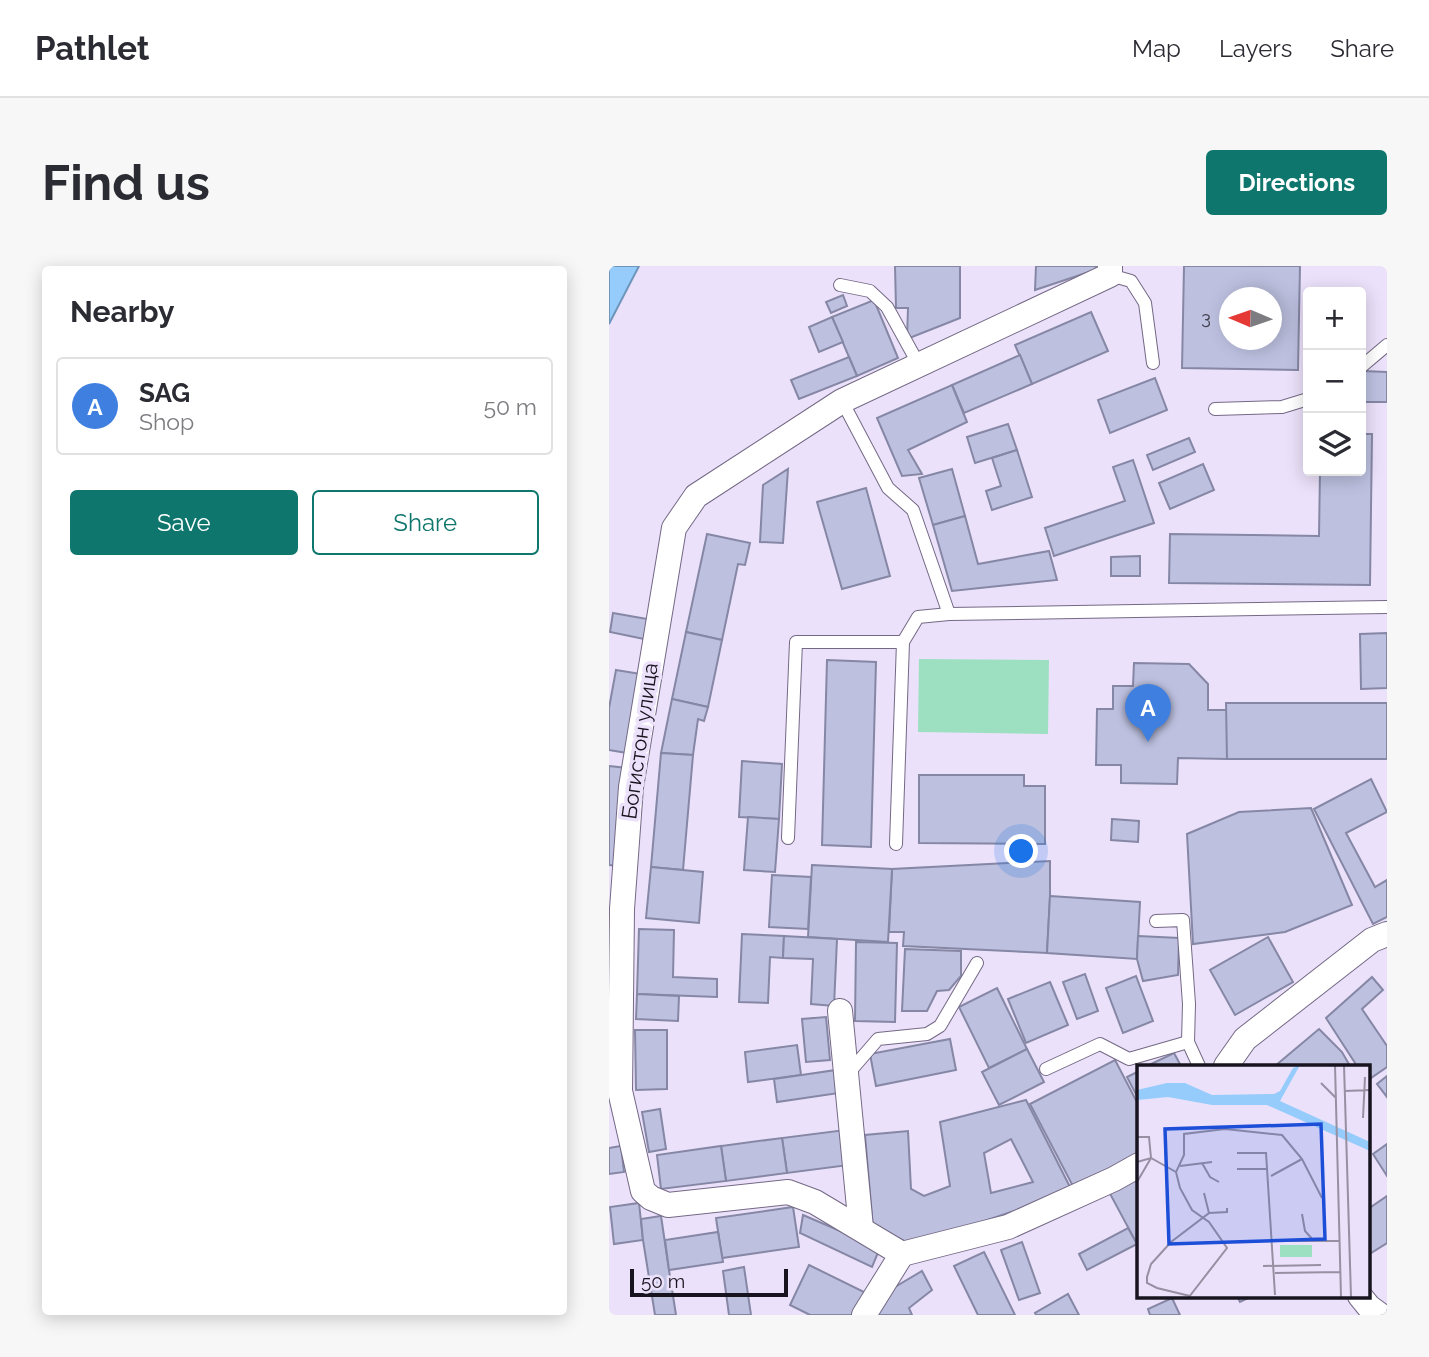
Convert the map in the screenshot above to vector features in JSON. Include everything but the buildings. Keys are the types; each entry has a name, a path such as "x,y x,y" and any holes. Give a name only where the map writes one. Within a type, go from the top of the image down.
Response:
{"street":[{"name":"Богистон улица","path":"902,1254 815,1202 788,1192 667,1205 643,1191 620,1091 622,909 631,787 674,528 696,496 842,401 1110,270"},
{"path":"1227,1065 1245,1039 1372,940 1387,934"},
{"path":"840,1011 861,1228"},
{"path":"864,1315 902,1254 1008,1227 1137,1166"},
{"path":"1362,1298 1380,1315"}],"lane":[{"path":"1110,270 1131,281 1145,303 1153,363"},
{"path":"840,285 870,291 887,307 919,365"},
{"path":"1366,363 1387,345"},
{"path":"842,401 888,488 913,510 949,614"},
{"path":"1215,409 1282,407 1303,401"},
{"path":"896,844 903,642 918,617 949,614 1387,607"},
{"path":"788,838 796,642 903,642"},
{"path":"1156,921 1183,920 1189,1004 1188,1042 1199,1065"},
{"path":"846,1076 878,1039 927,1034 940,1026 977,963"},
{"path":"1046,1069 1100,1044 1129,1059 1188,1042"}],"green space":[{"path":"919,659 1049,660 1048,734 918,732"}],"water":[{"path":"609,266 639,266 609,324"}],"place":[{"name":"SAG","path":"1148,742"}]}
